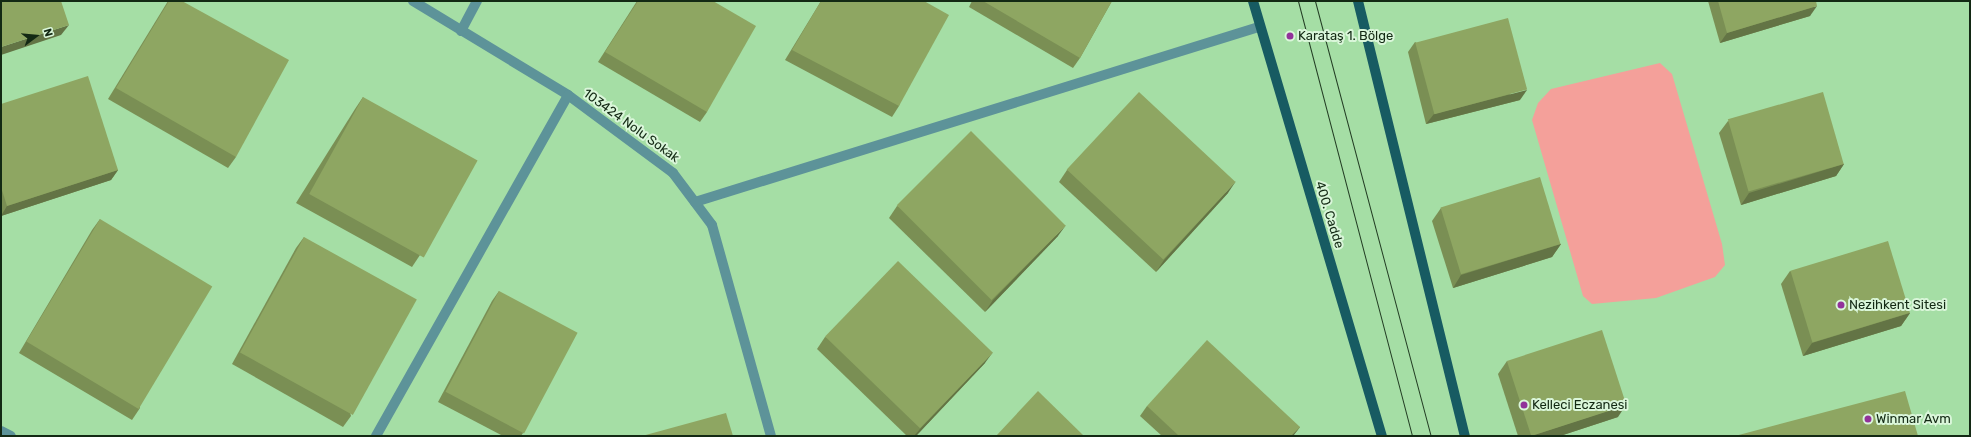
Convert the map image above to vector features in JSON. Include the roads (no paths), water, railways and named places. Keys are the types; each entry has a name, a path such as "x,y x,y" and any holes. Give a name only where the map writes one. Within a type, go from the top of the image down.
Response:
{"main road":[{"name":"400. Cadde","path":"1253,1 1259,27 1382,436"},
{"path":"1361,2 1465,436"}],"street":[{"name":"103424 Nolu Sokak","path":"413,1 568,95 673,172 712,225 771,436"},
{"path":"462,31 478,1"},
{"path":"695,202 1259,27"},
{"path":"376,436 568,95"},
{"path":"1,431 11,436"}],"tram line":[{"path":"1298,1 1412,436"},
{"path":"1315,1 1431,436"}],"place":[{"name":"Karataş 1. Bölge","path":"1290,36"},
{"name":"Nezihkent Sitesi","path":"1841,305"},
{"name":"Kelleci Eczanesi","path":"1524,405"},
{"name":"Winmar Avm","path":"1868,419"}]}
